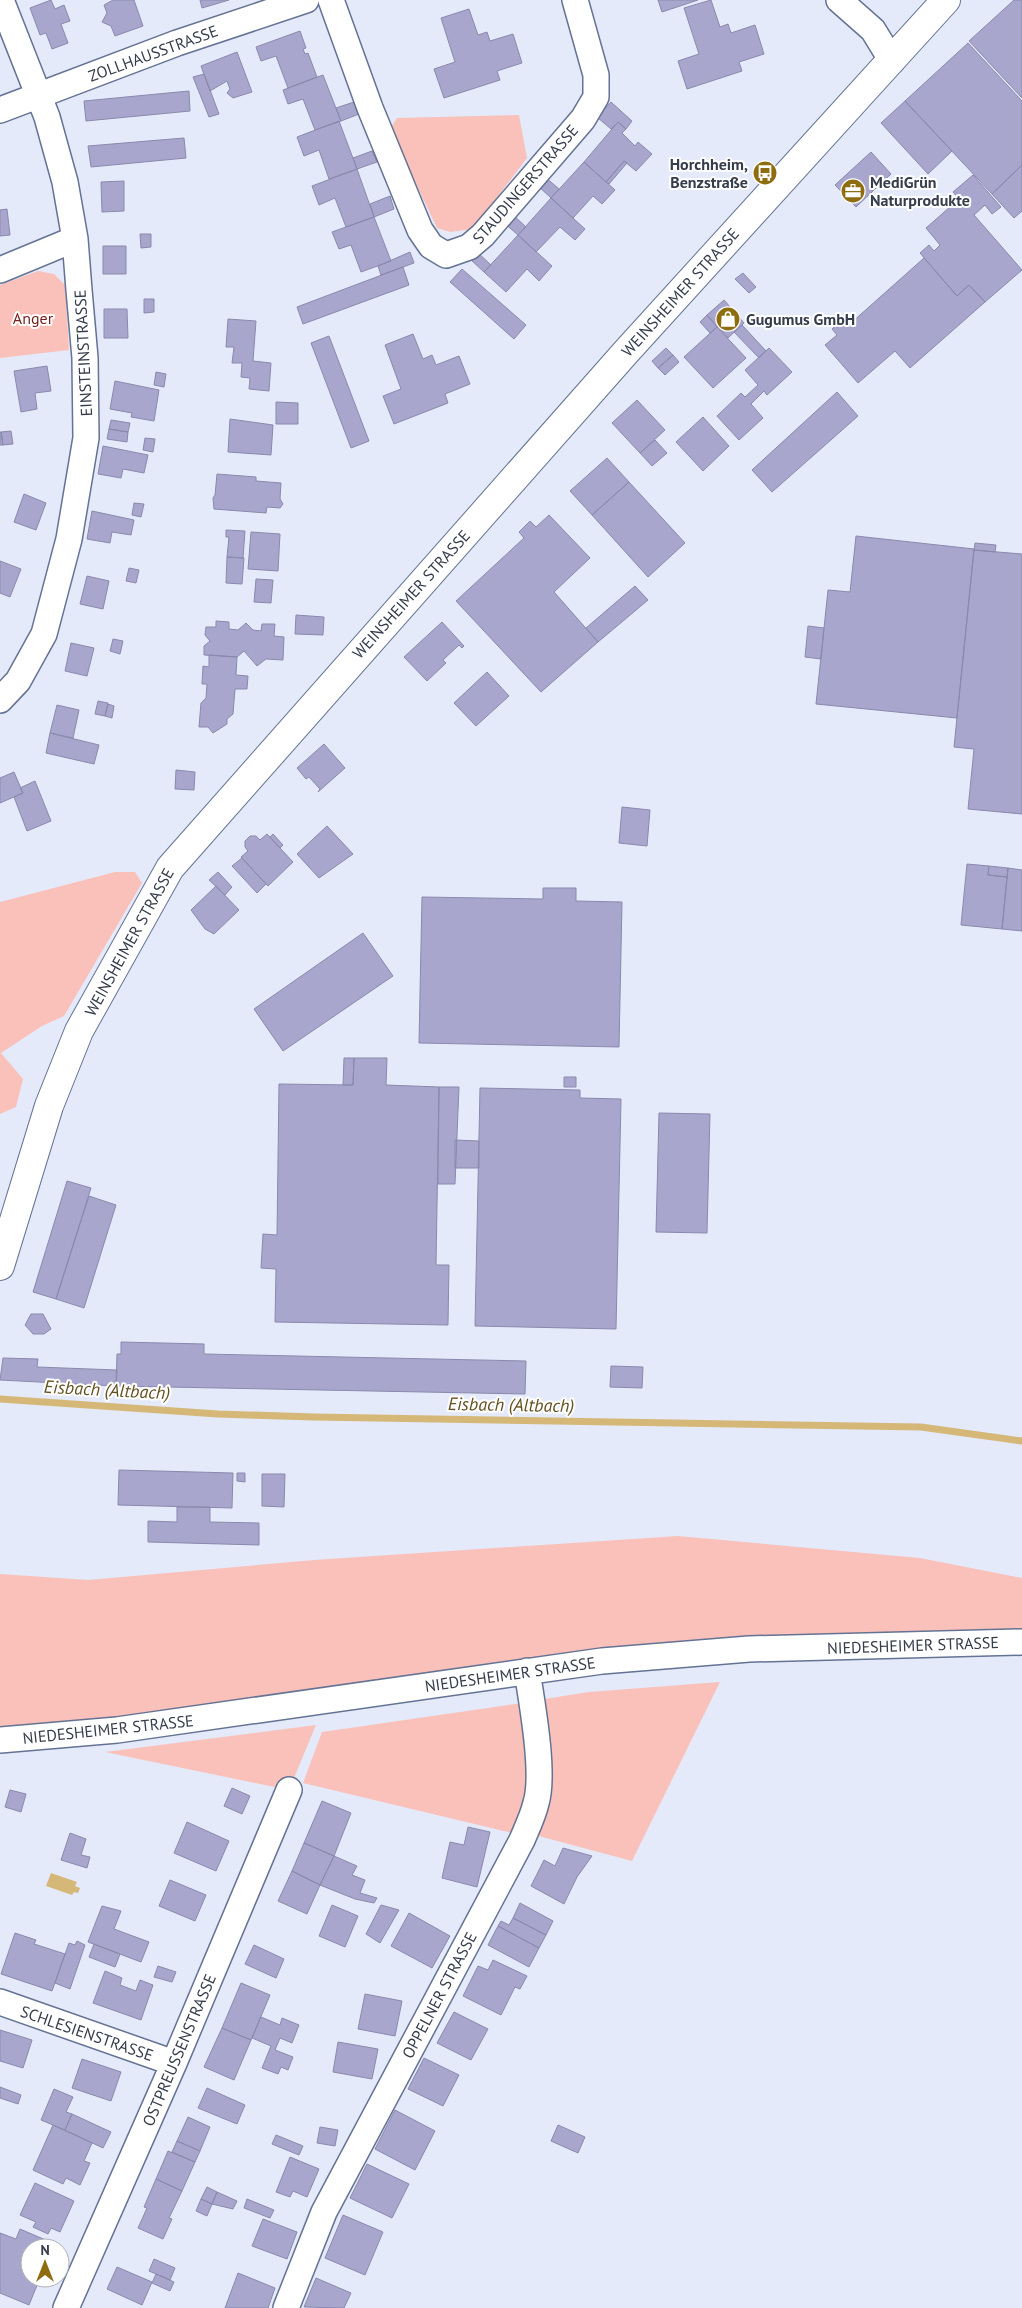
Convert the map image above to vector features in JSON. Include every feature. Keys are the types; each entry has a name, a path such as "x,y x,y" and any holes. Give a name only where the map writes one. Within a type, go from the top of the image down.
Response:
{"main road":[{"name":"WEINSHEIMER STRASSE","path":"0,1266 49,1106 79,1031 170,868 626,352 946,0"}],"street":[{"name":"EINSTEINSTRASSE","path":"0,700 18,681 44,634 68,539 86,438 85,358 75,239 65,182 54,140 1,0"},
{"name":"ZOLLHAUSSTRASSE","path":"0,110 177,43 306,0"},
{"name":"STAUDINGERSTRASSE","path":"331,0 370,108 420,230 431,246 446,255 470,247 483,235 583,119 596,97 596,75 575,0"},
{"path":"839,0 873,30 892,61"},
{"path":"0,270 75,239"},
{"name":"NIEDESHEIMER STRASSE","path":"0,1740 117,1730 602,1661 749,1649 1022,1642"},
{"name":"OPPELNER STRASSE","path":"286,2308 324,2212 522,1840 537,1802 538,1764 527,1671"},
{"name":"OSTPREUSSENSTRASSE","path":"66,2308 174,2063 289,1790"},
{"name":"SCHLESIENSTRASSE","path":"0,2002 174,2063"}],"green space":[{"path":"519,115 527,158 473,229 450,232 437,228 390,129 397,118"},
{"name":"Anger","path":"38,271 54,274 65,285 69,350 0,358 0,285"},
{"path":"115,872 135,872 142,883 64,1016 42,1026 1,1053 23,1079 16,1107 0,1114 0,902"},
{"path":"678,1536 920,1558 1022,1578 1022,1642 749,1649 0,1740 0,1574 88,1580 314,1560"},
{"path":"720,1682 632,1861 535,1835 538,1700 589,1692"},
{"path":"522,1703 528,1748 528,1794 516,1834 303,1783 322,1732"},
{"path":"316,1725 289,1790 105,1752"}],"shaded area":[{"path":"51,1873 77,1882 75,1886 80,1888 78,1893 74,1892 72,1895 46,1886"}],"building":[{"path":"51,0 55,9 64,5 70,21 61,24 68,43 52,49 46,33 40,35 30,8"},
{"path":"113,0 134,0 143,26 115,36 111,26 102,22 107,13 104,5"},
{"path":"200,0 229,0 202,8"},
{"path":"658,0 698,0 662,12"},
{"path":"711,0 720,27 728,24 731,33 755,25 764,54 739,62 742,71 687,89 678,61 699,54 684,8"},
{"path":"1014,0 1022,0 1022,98 969,41"},
{"path":"469,9 478,35 487,32 490,41 513,34 522,63 497,71 500,80 444,98 434,69 455,62 441,18"},
{"path":"300,31 306,48 303,49 305,54 308,53 317,77 288,88 276,56 261,61 256,47"},
{"path":"968,43 1022,101 1022,165 992,194 905,101"},
{"path":"237,52 252,92 233,98 227,93 230,89 227,81 210,91 201,66"},
{"path":"204,74 219,114 209,117 193,77"},
{"path":"323,75 341,121 315,130 303,99 288,104 283,90"},
{"path":"189,91 190,111 86,121 84,101"},
{"path":"905,101 952,151 928,174 881,123"},
{"path":"354,102 359,114 341,121 336,108"},
{"path":"611,102 632,121 626,129 618,122 611,129 597,117"},
{"path":"339,121 357,169 329,179 319,150 304,156 297,137"},
{"path":"618,122 626,129 622,133 635,146 638,142 652,154 636,171 624,161 606,182 584,162"},
{"path":"184,138 186,158 91,167 88,146"},
{"path":"372,151 377,162 357,169 353,158"},
{"path":"871,152 891,174 856,207 835,185"},
{"path":"624,161 627,163 609,184 606,182"},
{"path":"584,162 615,190 602,204 593,196 573,218 551,198"},
{"path":"1022,165 1022,211 1014,218 992,194"},
{"path":"357,169 374,217 346,227 335,198 319,205 312,186"},
{"path":"973,175 1001,207 992,214 985,205 974,215 1022,270 985,302 969,285 957,296 920,253 929,245 934,251 940,245 926,228 959,199 953,192"},
{"path":"544,176 559,189 551,198 537,185"},
{"path":"124,181 124,211 102,212 101,182"},
{"path":"390,196 394,209 374,217 370,204"},
{"path":"551,198 585,229 575,240 560,227 536,252 518,235"},
{"path":"7,209 10,235 0,236 0,210"},
{"path":"511,213 526,227 518,235 503,222"},
{"path":"374,217 391,261 361,272 351,245 339,249 332,232"},
{"path":"140,234 151,234 151,247 141,248"},
{"path":"518,235 552,266 539,281 527,269 506,292 484,272"},
{"path":"103,246 126,246 126,274 103,274"},
{"path":"410,252 414,263 381,275 378,266"},
{"path":"477,252 491,265 484,272 470,259"},
{"path":"924,258 957,296 969,285 985,302 910,368 895,351 858,383 825,345 837,335 832,329 846,317 851,323"},
{"path":"403,267 409,285 303,324 297,307"},
{"path":"462,269 526,325 514,339 450,282"},
{"path":"743,273 756,287 749,293 735,279"},
{"path":"144,299 154,299 154,312 144,313"},
{"path":"724,300 744,323 728,338 707,315"},
{"path":"104,309 127,309 128,338 104,338"},
{"path":"707,315 717,327 710,333 700,322"},
{"path":"228,319 256,321 253,361 271,363 269,391 249,389 250,378 241,377 242,363 232,363 234,347 226,347"},
{"path":"742,325 766,351 759,358 734,332"},
{"path":"717,327 746,358 713,388 684,357"},
{"path":"413,334 423,359 432,355 436,365 459,356 470,384 445,394 448,403 394,424 383,396 401,389 385,345"},
{"path":"329,336 369,441 351,448 311,343"},
{"path":"666,348 673,355 658,368 652,361"},
{"path":"769,348 792,372 767,395 764,391 751,404 763,418 739,440 717,416 741,393 745,397 758,385 745,370"},
{"path":"673,355 679,362 665,375 658,368"},
{"path":"47,366 51,391 35,393 37,409 21,412 14,371"},
{"path":"156,372 166,374 164,387 154,385"},
{"path":"115,381 159,390 154,421 131,417 132,413 110,409"},
{"path":"837,392 858,416 772,492 752,470"},
{"path":"637,400 665,430 640,453 612,423"},
{"path":"276,402 298,403 298,424 276,424"},
{"path":"703,417 729,446 703,471 676,442"},
{"path":"230,419 273,425 271,455 228,452"},
{"path":"111,420 130,423 128,432 109,429"},
{"path":"109,429 128,432 127,442 107,439"},
{"path":"11,431 13,444 3,445 1,432"},
{"path":"1,432 3,445 0,445"},
{"path":"145,438 155,439 153,452 143,450"},
{"path":"655,440 667,453 652,466 640,453"},
{"path":"103,446 148,455 144,473 123,469 121,478 98,474"},
{"path":"607,458 629,482 592,515 570,491"},
{"path":"217,474 256,477 256,481 281,483 280,499 283,504 280,508 267,507 266,513 214,509 213,498"},
{"path":"629,482 685,543 648,577 592,515"},
{"path":"24,494 46,503 36,530 14,522"},
{"path":"134,503 144,504 141,517 132,515"},
{"path":"92,511 134,520 131,535 112,532 110,543 87,539"},
{"path":"549,515 590,558 554,592 598,642 541,692 456,601 524,538 519,532 530,521 536,527"},
{"path":"226,530 245,531 243,558 227,557 229,537 226,537"},
{"path":"251,532 280,534 278,571 248,569"},
{"path":"856,536 974,549 957,718 816,704 828,590 850,592"},
{"path":"975,543 996,545 995,552 974,550"},
{"path":"974,550 1022,554 1022,814 968,809 974,749 954,747"},
{"path":"227,557 244,558 242,584 226,583"},
{"path":"0,561 21,569 10,597 0,593"},
{"path":"129,568 139,570 136,583 126,581"},
{"path":"87,576 109,581 103,609 80,604"},
{"path":"256,579 273,580 271,603 254,602"},
{"path":"635,586 648,600 598,642 586,628"},
{"path":"296,615 324,617 323,635 295,634"},
{"path":"216,621 229,622 229,629 238,630 246,623 253,630 261,631 262,624 275,624 274,636 284,637 283,660 266,659 257,666 244,651 237,657 204,655 204,646 210,641 205,635 206,627 216,627"},
{"path":"442,622 464,646 462,648 459,645 443,660 446,663 427,681 404,657"},
{"path":"808,626 824,628 821,659 805,657"},
{"path":"113,639 123,641 120,654 110,651"},
{"path":"71,643 94,648 87,676 65,671"},
{"path":"209,655 237,657 236,675 248,676 247,689 235,689 233,714 227,719 227,724 213,733 208,727 199,727 201,703 206,698 207,684 202,684 203,666 209,667"},
{"path":"487,672 509,696 476,726 454,703"},
{"path":"98,701 108,703 105,716 95,714"},
{"path":"108,704 114,706 112,718 105,716"},
{"path":"57,705 79,710 73,738 50,733"},
{"path":"50,733 99,745 94,764 46,753"},
{"path":"324,744 345,768 318,792 320,789 309,777 306,779 297,768"},
{"path":"176,770 195,772 194,790 175,789"},
{"path":"14,772 23,793 0,803 0,778"},
{"path":"35,781 51,821 27,831 14,797 23,793 20,788"},
{"path":"622,807 650,810 647,846 619,843"},
{"path":"327,826 353,854 319,878 297,854"},
{"path":"267,834 293,862 268,886 241,857 248,851 245,847 245,841 250,836 256,836 260,840"},
{"path":"273,834 283,845 280,848 270,837"},
{"path":"242,858 266,884 257,893 232,866"},
{"path":"967,864 989,866 988,875 1007,877 1002,929 961,925"},
{"path":"989,866 1008,868 1007,877 988,875"},
{"path":"1008,868 1022,870 1022,931 1002,929"},
{"path":"218,872 232,887 225,895 209,880"},
{"path":"216,886 239,910 214,934 205,929 191,910"},
{"path":"543,888 576,888 576,901 622,902 619,1047 419,1043 422,897 543,899"},
{"path":"363,933 393,976 283,1051 254,1009"},
{"path":"344,1058 354,1058 353,1085 343,1085"},
{"path":"354,1058 387,1058 386,1085 439,1087 436,1265 449,1265 448,1325 275,1322 276,1269 261,1268 263,1234 277,1235 279,1084 353,1085"},
{"path":"564,1077 576,1077 576,1087 564,1087"},
{"path":"439,1087 459,1087 455,1184 438,1184"},
{"path":"480,1088 580,1090 580,1098 621,1099 616,1329 475,1326"},
{"path":"659,1113 710,1114 707,1233 656,1232"},
{"path":"455,1140 479,1141 479,1168 455,1168"},
{"path":"67,1181 91,1188 56,1299 33,1292"},
{"path":"89,1196 116,1205 84,1308 56,1299"},
{"path":"31,1314 43,1314 51,1329 44,1334 33,1334 25,1325"},
{"path":"121,1342 204,1344 204,1354 526,1361 525,1394 116,1386 117,1354 121,1354"},
{"path":"3,1358 38,1359 37,1367 117,1370 116,1386 0,1380"},
{"path":"611,1366 643,1367 642,1388 610,1387"},
{"path":"119,1470 233,1473 232,1508 118,1505"},
{"path":"237,1473 245,1473 245,1482 237,1481"},
{"path":"262,1474 285,1474 284,1507 262,1506"},
{"path":"177,1507 210,1507 210,1522 259,1523 259,1545 148,1542 148,1521 177,1522"},
{"path":"232,1788 250,1796 242,1814 224,1806"},
{"path":"10,1790 26,1794 21,1812 5,1807"},
{"path":"322,1801 351,1813 334,1856 304,1843"},
{"path":"187,1822 229,1841 216,1871 174,1853"},
{"path":"468,1827 490,1832 477,1887 442,1878 450,1842 464,1845"},
{"path":"70,1833 86,1839 81,1855 90,1857 87,1868 61,1860"},
{"path":"304,1843 334,1856 320,1885 292,1871"},
{"path":"563,1848 592,1856 577,1877 564,1904 531,1886 544,1860 555,1866"},
{"path":"334,1856 357,1866 352,1875 365,1880 360,1893 377,1898 374,1903 355,1899 320,1885"},
{"path":"292,1871 320,1885 307,1914 278,1901"},
{"path":"170,1880 206,1895 195,1921 159,1906"},
{"path":"520,1903 553,1921 546,1935 513,1918"},
{"path":"332,1905 358,1916 345,1947 319,1936"},
{"path":"381,1905 399,1910 380,1943 366,1934"},
{"path":"102,1906 121,1911 114,1929 149,1942 141,1962 88,1942"},
{"path":"409,1913 450,1936 432,1968 391,1946"},
{"path":"513,1918 546,1935 539,1948 498,1926 501,1921 509,1925"},
{"path":"498,1926 539,1948 529,1967 488,1945"},
{"path":"15,1933 36,1940 34,1944 65,1954 52,1991 1,1974"},
{"path":"77,1941 85,1945 70,1989 55,1983 69,1943 75,1945"},
{"path":"94,1944 120,1954 115,1967 89,1957"},
{"path":"254,1945 284,1959 276,1978 245,1964"},
{"path":"493,1960 527,1976 520,1989 515,1987 501,2015 463,1996 478,1966 488,1970"},
{"path":"158,1966 176,1972 172,1982 154,1977"},
{"path":"105,1971 122,1978 120,1985 136,1991 140,1980 153,1985 141,2020 93,2003"},
{"path":"241,1983 270,1995 251,2040 222,2028"},
{"path":"365,1994 402,2001 395,2036 358,2029"},
{"path":"454,2012 488,2029 471,2060 437,2043"},
{"path":"261,2017 280,2025 282,2018 299,2025 292,2043 280,2038 275,2050 293,2057 288,2070 281,2067 278,2074 262,2068 271,2046 252,2038"},
{"path":"222,2028 251,2040 234,2080 204,2067"},
{"path":"0,2030 32,2040 23,2068 0,2061"},
{"path":"338,2042 378,2049 372,2079 333,2072"},
{"path":"424,2058 459,2075 443,2106 408,2089"},
{"path":"82,2059 121,2072 111,2101 72,2088"},
{"path":"0,2087 21,2095 18,2104 0,2098"},
{"path":"207,2088 245,2105 237,2124 198,2108"},
{"path":"54,2089 73,2097 66,2112 72,2114 65,2130 41,2120"},
{"path":"395,2110 435,2131 415,2170 375,2149"},
{"path":"72,2114 111,2132 103,2148 65,2130"},
{"path":"188,2117 210,2127 200,2151 177,2141"},
{"path":"53,2125 92,2143 84,2161 90,2163 80,2185 66,2178 63,2184 33,2170"},
{"path":"558,2125 585,2137 578,2153 551,2141"},
{"path":"320,2127 338,2130 335,2146 317,2143"},
{"path":"276,2135 303,2146 299,2155 272,2144"},
{"path":"177,2141 200,2151 195,2162 172,2152"},
{"path":"168,2151 195,2162 182,2191 156,2179"},
{"path":"290,2157 319,2169 307,2197 293,2191 290,2197 276,2192"},
{"path":"367,2164 409,2184 392,2218 350,2198"},
{"path":"156,2179 182,2191 169,2218 172,2219 163,2239 138,2228 147,2208 144,2207"},
{"path":"35,2183 74,2201 60,2232 51,2228 48,2234 33,2227 36,2222 20,2215"},
{"path":"207,2187 217,2192 212,2204 201,2199"},
{"path":"217,2192 237,2201 233,2209 212,2204"},
{"path":"201,2199 212,2204 207,2216 196,2211"},
{"path":"247,2199 274,2210 270,2218 244,2208"},
{"path":"343,2215 383,2232 365,2275 325,2258"},
{"path":"263,2219 297,2232 287,2259 252,2246"},
{"path":"20,2229 41,2238 20,2238 20,2288 36,2288 29,2305 0,2293 0,2233 16,2239"},
{"path":"154,2259 175,2268 170,2280 149,2271"},
{"path":"117,2267 152,2282 142,2305 107,2289"},
{"path":"238,2273 275,2288 268,2308 225,2308"},
{"path":"156,2274 174,2282 170,2291 152,2283"},
{"path":"316,2278 351,2293 344,2308 304,2307"}],"waterway":[{"name":"Eisbach (Altbach)","path":"0,1399 218,1414 314,1417 921,1427 1022,1441"}],"place":[{"name":"Horchheim, Benzstraße","path":"765,173"},
{"name":"MediGrün Naturprodukte","path":"853,191"},
{"name":"Gugumus GmbH","path":"728,319"}]}
